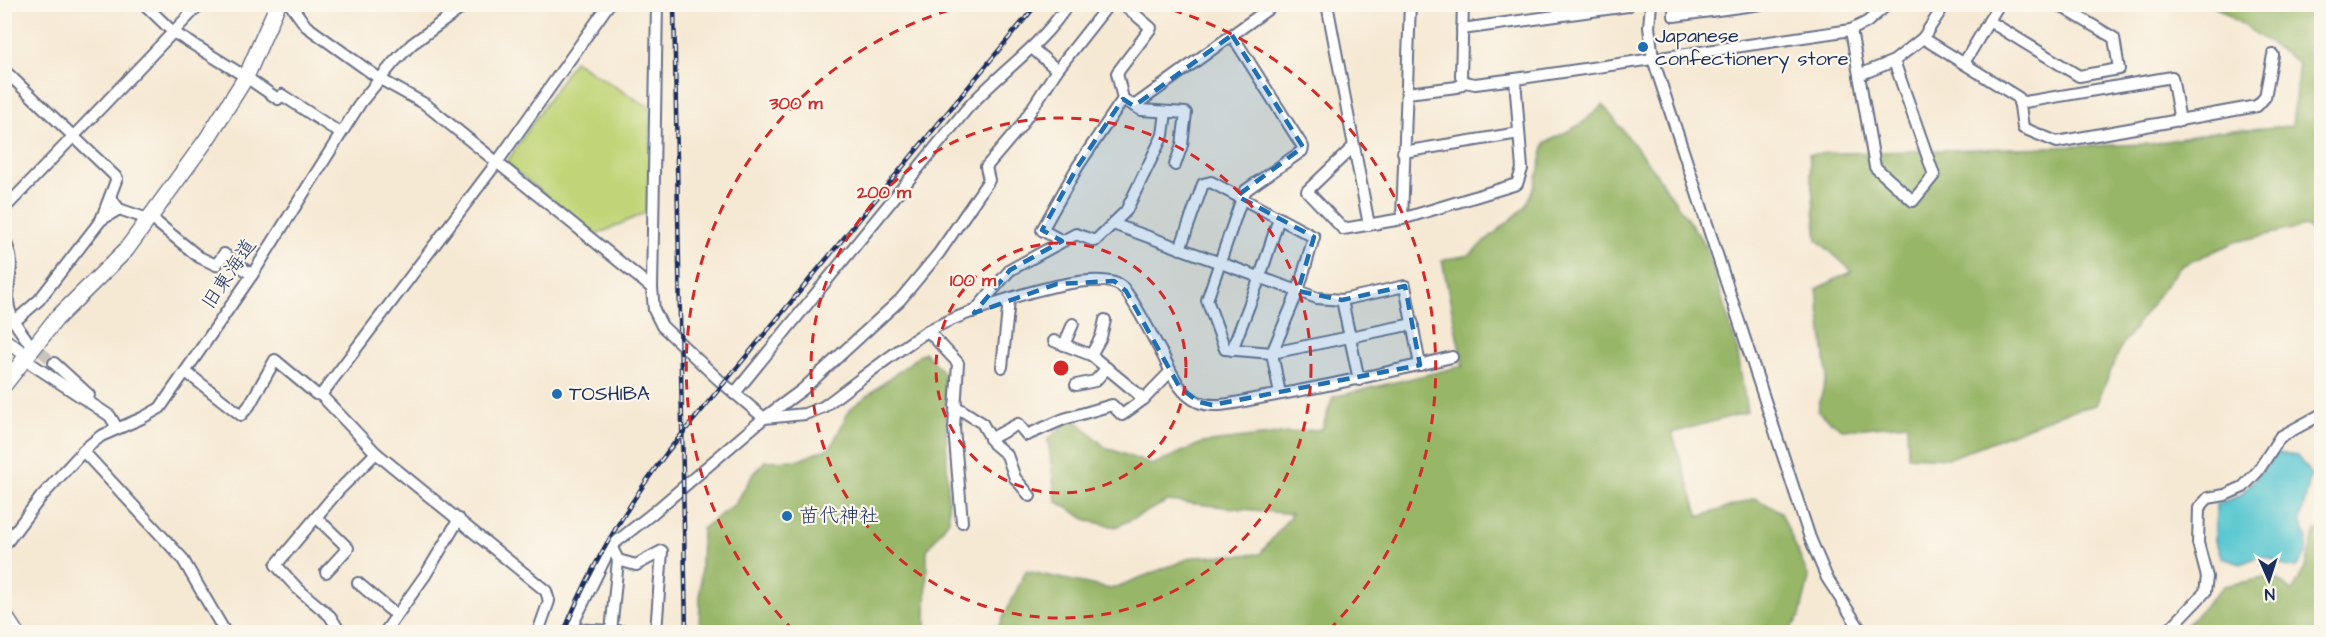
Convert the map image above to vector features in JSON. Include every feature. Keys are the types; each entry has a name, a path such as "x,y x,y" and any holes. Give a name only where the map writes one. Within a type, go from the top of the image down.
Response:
{"highway":[{"path":"4,386 56,319 126,250 207,139 246,77 278,4"}],"main road":[{"path":"4,339 26,358"},
{"path":"4,612 18,633"}],"street":[{"path":"144,4 173,32 278,99 282,95 340,133"},
{"path":"4,209 200,4"},
{"path":"290,4 306,26 380,79 425,104 652,288"},
{"name":"旧東海道","path":"4,546 41,497 83,451 101,436 160,408 252,275 361,102 412,44 467,4"},
{"path":"321,395 498,161 609,4"},
{"path":"657,4 652,288 654,310 662,326 734,394 764,418 804,414 823,407 928,331 1058,284 1095,280 1114,282 1126,291 1180,388 1206,404 1222,404 1359,380 1452,357"},
{"path":"734,394 965,111 983,91 1046,35 1068,4"},
{"path":"635,633 570,631 611,546 764,418 818,376 900,300 939,253 989,180 986,167 1020,127 1057,70 1109,4"},
{"path":"1134,106 1275,4"},
{"path":"1327,4 1369,225"},
{"path":"1402,219 1410,4"},
{"path":"1462,4 1461,76 1465,82"},
{"path":"1462,29 1628,6 1628,4"},
{"path":"1651,4 1649,27 1653,59 1809,538 1827,578 1862,633"},
{"path":"1674,4 1674,16 1761,4"},
{"path":"1407,93 1457,87 1465,82 1475,84 1515,79 1851,30 1867,22 1888,4"},
{"path":"1859,75 1894,61 1923,38 1945,4"},
{"path":"1964,63 1999,4"},
{"path":"1989,21 2079,76 2119,69 2114,38 2057,4"},
{"path":"1125,5 1151,28 1117,73 1124,99 1141,110 1186,113 1182,145 1175,165"},
{"path":"1851,30 1875,167 1913,201 1934,175 1894,61"},
{"path":"1232,35 1303,147 1302,151 1246,190 1242,198 1207,300 1225,349 1272,353 1351,339 1413,324"},
{"path":"1923,38 2019,98 2023,128 2057,142 2257,106 2265,97 2273,55"},
{"path":"1032,48 1057,70"},
{"path":"4,70 117,178 102,220"},
{"path":"2019,103 2172,77 2180,121"},
{"path":"1353,147 1307,191 1343,229 1402,219 1517,184 1522,169 1515,79"},
{"path":"1062,241 1042,230 1078,166 1124,99"},
{"path":"974,313 1010,270 1076,234 1095,241 1126,211 1163,135 1166,112"},
{"path":"1403,152 1520,133"},
{"path":"1180,249 1203,184 1211,182 1314,237 1298,291 1272,353 1280,394"},
{"path":"110,197 119,209 148,219 199,257 216,265 224,254 252,275"},
{"path":"14,322 39,300 102,220 119,209"},
{"path":"1232,350 1260,277 1279,218"},
{"path":"1113,224 1317,298 1342,300 1405,286 1420,365"},
{"path":"4,239 13,260 9,279 9,307 14,322 27,340"},
{"path":"1395,288 1397,283 1409,280"},
{"path":"1002,367 1009,300"},
{"path":"1342,300 1359,380"},
{"path":"1091,355 1101,337 1105,320"},
{"path":"1073,324 1059,343 1091,355 1144,399"},
{"path":"928,331 958,363 954,428 962,522"},
{"path":"26,358 110,416"},
{"path":"186,372 241,415 249,406 275,360 315,394 321,395 376,453 546,591 549,601 538,633"},
{"path":"54,363 110,416 117,428"},
{"path":"1076,386 1095,381 1107,368"},
{"path":"990,439 1018,424 1027,435 1065,419 1112,405 1122,415 1144,399 1170,372"},
{"path":"955,406 981,423 994,444 1007,455 1015,478 1030,496"},
{"path":"2167,633 2205,591 2207,577 2198,543 2199,508 2208,498 2225,495 2243,487 2258,471 2280,437 2322,414"},
{"path":"83,451 182,558 225,633"},
{"path":"340,633 330,616 298,589 276,566 338,491 376,453"},
{"path":"317,518 348,548 326,572"},
{"path":"385,633 426,574 459,519"},
{"path":"611,546 618,560 611,632"},
{"path":"618,560 636,565 662,551 656,633"},
{"path":"358,583 396,615"}],"highlighted area":[{"path":"1232,35 1303,147 1237,196 1314,237 1298,291 1342,300 1405,286 1420,365 1212,405 1199,402 1180,388 1126,291 1114,281 1057,284 974,313 1010,270 1062,241 1042,230 1078,166 1123,99 1134,106"}],"green space":[{"path":"2213,5 2321,5 2321,239 2305,226 2235,242 2179,267 2122,345 2096,405 2064,413 1950,458 1908,456 1907,424 1843,430 1817,411 1827,375 1817,289 1852,271 1817,240 1809,154 2151,144 2219,131 2292,126 2299,63"},
{"path":"574,61 643,104 650,106 649,211 596,235 506,163"},
{"path":"1603,105 1650,165 1706,246 1737,348 1747,412 1672,433 1699,517 1755,498 1781,512 1809,578 1800,616 1788,632 996,632 1026,571 1111,589 1193,557 1260,554 1292,514 1168,501 1116,527 1089,521 1056,501 1048,440 1072,417 1105,447 1152,465 1202,443 1322,429 1333,397 1463,366 1442,260 1469,255 1524,208 1535,185 1545,143 1581,124"},
{"path":"924,352 944,373 949,520 927,550 926,632 699,632 702,529 736,503 752,476 765,461 799,460 831,447 850,409"},
{"path":"2315,531 2321,531 2321,632 2180,632 2224,586 2274,576 2292,592 2306,566"}],"water":[{"path":"2277,453 2297,456 2311,475 2300,521 2307,537 2306,554 2297,567 2289,567 2262,557 2241,564 2222,558 2215,540 2216,504 2240,496"}],"tunnel":[{"path":"30,342 54,363"}],"railway":[{"path":"674,4 686,632"},
{"path":"564,632 585,584 610,538 668,451 1037,4"}],"place":[{"name":"Japanese confectionery store","path":"1643,47"},
{"name":"TOSHIBA","path":"557,394"},
{"name":"苗代神社","path":"787,516"}]}
